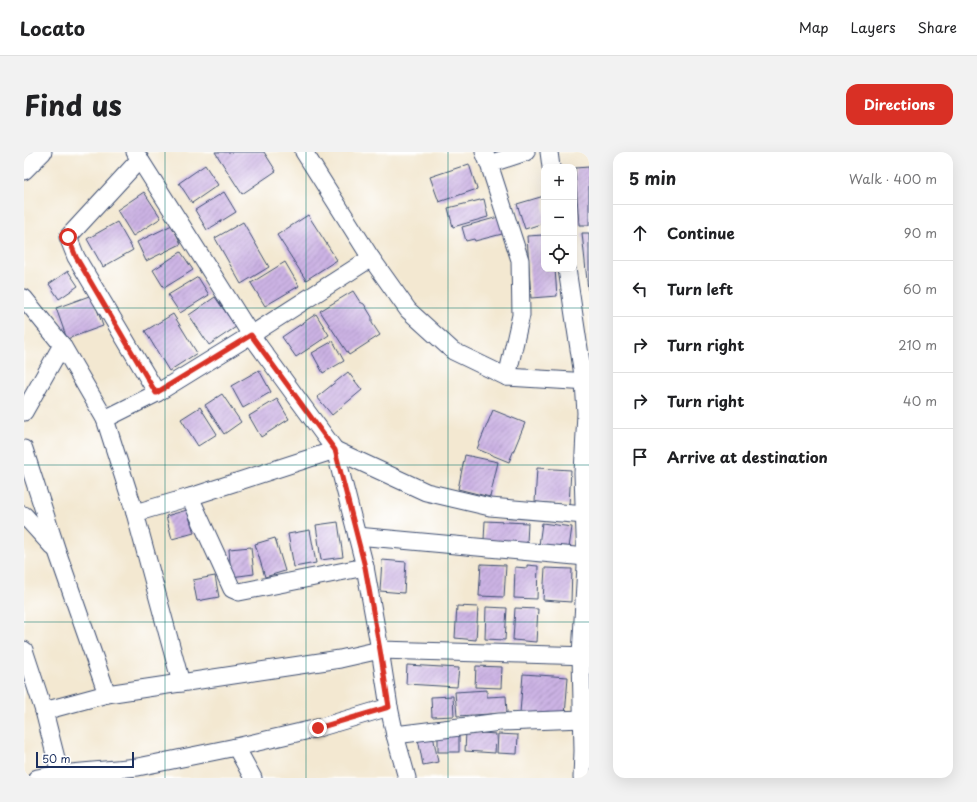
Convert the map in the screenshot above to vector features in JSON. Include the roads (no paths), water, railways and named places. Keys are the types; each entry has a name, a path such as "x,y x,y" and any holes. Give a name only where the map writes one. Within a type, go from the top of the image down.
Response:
{"street":[{"path":"24,171 43,152"},
{"path":"304,152 371,258 408,310 453,352 507,377 587,382"},
{"path":"507,377 521,315 520,260 487,158 526,152"},
{"path":"549,152 551,164"},
{"path":"156,393 76,257 68,237 138,155 251,335 335,450 365,567 389,707 407,778"},
{"path":"105,419 156,393 251,335 371,258"},
{"path":"568,272 587,382 585,515 587,563 583,719 586,751 582,778"},
{"path":"24,298 62,345 105,419 135,513 181,683"},
{"path":"24,412 62,345"},
{"path":"24,449 57,551 107,694"},
{"path":"135,513 190,497 335,450 426,492 490,507 585,515"},
{"path":"190,497 232,589 239,592 365,567"},
{"path":"24,515 57,551"},
{"path":"357,536 587,563"},
{"path":"24,650 44,711 60,774"},
{"path":"44,711 107,694 340,659 380,650 585,656"},
{"path":"37,778 60,774 141,772 236,747 318,728 389,707"},
{"path":"395,735 500,722 583,719"},
{"path":"236,747 253,778"}]}
